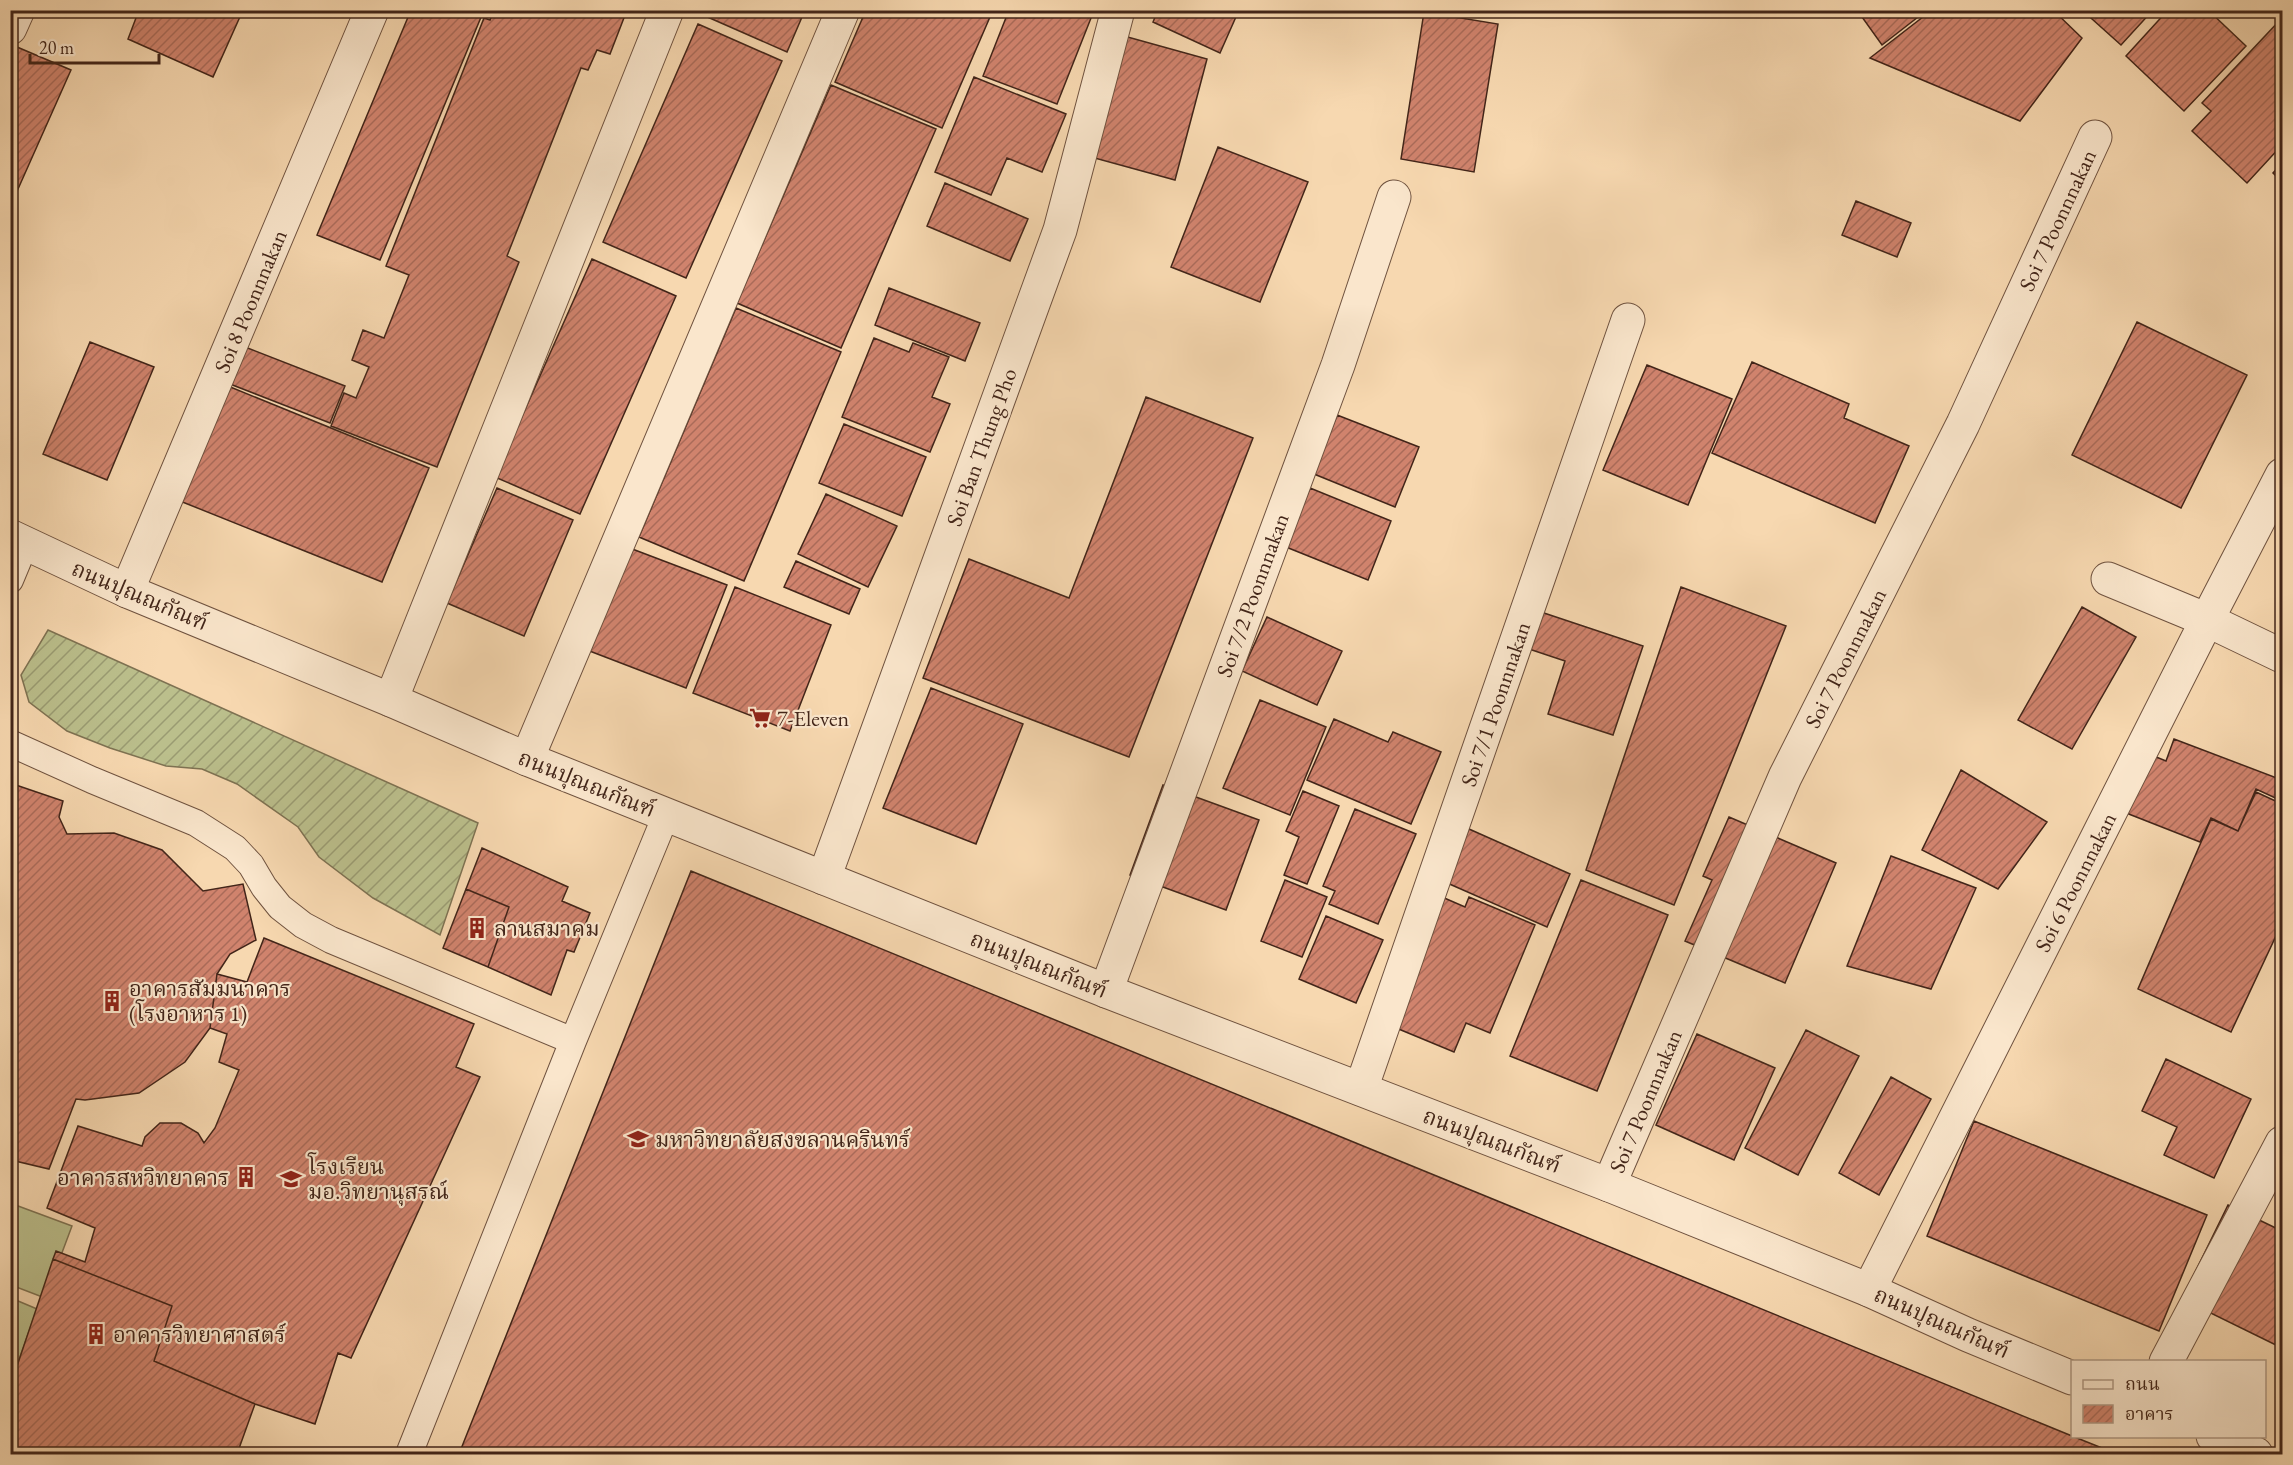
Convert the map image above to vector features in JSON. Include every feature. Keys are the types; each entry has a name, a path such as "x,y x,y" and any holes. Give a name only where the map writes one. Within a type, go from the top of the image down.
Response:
{"street":[{"path":"10,28 18,10"},
{"name":"Soi 8 Poonnnakan","path":"127,591 372,10"},
{"path":"391,700 667,10"},
{"path":"526,759 843,10"},
{"name":"Soi Ban Thung Pho","path":"824,878 1060,230 1118,10"},
{"name":"Soi 7 Poonnnakan","path":"1609,1185 1785,777 1963,424 2096,137"},
{"name":"Soi 7/2 Poonnnakan","path":"1106,991 1338,365 1394,197"},
{"name":"Soi 7/1 Poonnnakan","path":"1361,1089 1628,320"},
{"name":"Soi 6 Poonnnakan","path":"1869,1290 2206,620 2283,475"},
{"name":"ถนนปุณณกัณฑ์","path":"18,540 127,591 391,700 526,759 1106,991 1609,1185 1869,1290 1968,1335 2071,1377"},
{"path":"2108,579 2206,620 2283,656"},
{"path":"2167,1360 2283,1143"},
{"path":"2215,1438 2256,1455"}],"lane":[{"path":"10,580 18,540"},
{"path":"10,743 196,823 235,848 251,865 280,908 303,925 331,940 573,1041"},
{"path":"409,1455 573,1041 666,815"}],"green space":[{"path":"48,630 478,823 440,935 373,898 319,857 298,827 237,784 202,769 166,766 110,748 67,731 29,702 21,675"},
{"path":"10,1203 72,1226 45,1298 11,1285"},
{"path":"11,1298 37,1309 11,1382"}],"building":[{"path":"139,10 243,10 213,77 128,39"},
{"path":"411,10 484,10 380,260 317,235"},
{"path":"494,10 627,10 610,54 597,50 588,70 581,68 507,256 519,262 437,467 331,426 344,393 356,398 369,367 352,360 363,330 384,338 409,275 386,266 484,18 490,20"},
{"path":"705,10 805,10 787,52 703,15"},
{"path":"866,10 993,10 942,128 835,82"},
{"path":"1009,10 1085,10 1093,13 1057,104 983,76"},
{"path":"1158,10 1239,10 1220,53 1153,22"},
{"path":"1857,10 1927,10 1882,45"},
{"path":"1932,10 2053,10 2082,38 2020,121 1870,58"},
{"path":"2082,10 2153,10 2121,45"},
{"path":"2168,10 2208,10 2246,46 2184,111 2126,56"},
{"path":"1424,12 1498,24 1474,172 1401,159"},
{"path":"2282,18 2282,145 2247,183 2192,131 2211,111 2202,103"},
{"path":"698,24 782,61 686,278 603,242"},
{"path":"1124,36 1207,59 1175,180 1091,157"},
{"path":"10,44 71,70 10,207"},
{"path":"974,77 1066,114 1042,172 1007,158 991,195 935,172"},
{"path":"831,85 936,129 841,348 737,303"},
{"path":"1218,147 1308,182 1260,302 1171,267"},
{"path":"2282,163 2282,182 2273,173"},
{"path":"945,183 1028,219 1010,261 927,226"},
{"path":"1856,201 1911,223 1897,257 1842,235"},
{"path":"592,259 676,296 580,514 495,477"},
{"path":"889,288 980,323 965,361 875,325"},
{"path":"736,308 841,352 744,581 639,537"},
{"path":"2137,322 2247,375 2181,508 2072,455"},
{"path":"874,338 909,352 913,343 949,357 932,397 950,404 930,452 842,417"},
{"path":"90,342 154,367 107,480 43,454"},
{"path":"245,347 345,386 330,423 230,384"},
{"path":"1752,362 1849,404 1844,418 1909,446 1875,523 1712,453"},
{"path":"1647,365 1732,399 1688,505 1603,470"},
{"path":"223,384 429,468 382,582 175,499"},
{"path":"1146,397 1253,438 1129,757 923,678 969,559 1069,598"},
{"path":"1337,415 1419,447 1395,507 1314,474"},
{"path":"844,424 926,457 902,516 819,483"},
{"path":"497,488 573,520 524,636 447,603"},
{"path":"1310,488 1391,521 1368,580 1286,547"},
{"path":"826,494 897,526 868,587 798,554"},
{"path":"627,547 727,585 686,688 587,650"},
{"path":"796,561 860,589 849,614 784,587"},
{"path":"735,587 831,625 790,731 693,693"},
{"path":"1681,587 1786,626 1674,905 1586,870"},
{"path":"2082,607 2136,637 2072,749 2018,720"},
{"path":"1541,612 1643,646 1613,735 1548,714 1565,661 1529,649"},
{"path":"1267,617 1342,651 1317,705 1242,671"},
{"path":"931,688 1023,724 976,844 883,808"},
{"path":"1260,700 1326,727 1290,815 1223,788"},
{"path":"1334,719 1388,742 1393,732 1441,752 1411,824 1307,780"},
{"path":"2174,739 2282,780 2282,801 2256,789 2238,831 2211,818 2200,842 2116,809 2139,750 2166,761"},
{"path":"1961,770 2047,822 1998,889 1922,850"},
{"name":"อาคารสัมมนาคาร (โรงอาหาร 1)","path":"10,783 63,801 59,817 67,834 114,833 162,850 203,891 243,884 256,940 230,954 217,974 210,1028 185,1062 139,1093 85,1100 76,1099 49,1169 15,1161 13,1170 10,1170"},
{"path":"1163,785 1259,820 1226,910 1130,875"},
{"path":"1303,791 1339,806 1307,884 1284,875 1299,837 1286,831"},
{"path":"2256,792 2282,804 2282,923 2231,1032 2138,989 2211,819 2238,831"},
{"path":"1355,809 1416,834 1378,924 1329,904 1335,891 1323,886"},
{"path":"1729,817 1836,863 1785,983 1685,941 1712,880 1703,876"},
{"path":"1469,829 1570,874 1547,927 1445,882"},
{"path":"482,848 568,887 562,901 590,913 574,952 567,950 551,995 488,967 509,907 466,889"},
{"path":"1891,856 1976,888 1931,989 1847,966"},
{"path":"691,871 2071,1436 2071,1438 2077,1438 2117,1454 459,1454"},
{"path":"1285,880 1327,897 1302,957 1261,941"},
{"path":"1581,880 1668,915 1597,1091 1510,1056"},
{"name":"ลานสมาคม","path":"466,889 509,907 488,967 443,948"},
{"path":"1442,897 1465,907 1469,897 1535,925 1490,1033 1466,1023 1454,1052 1389,1025"},
{"path":"1326,916 1383,940 1356,1003 1299,979"},
{"name":"อาคารสหวิทยาคาร","path":"264,938 474,1024 456,1067 480,1077 351,1358 338,1353 315,1424 255,1404 154,1361 172,1306 53,1259 56,1251 85,1262 95,1228 47,1208 78,1126 142,1146 145,1137 160,1123 181,1123 198,1133 204,1143 215,1128 239,1070 219,1062 227,1034 210,1028 217,974 247,982"},
{"path":"1806,1030 1859,1056 1798,1175 1745,1148"},
{"path":"1697,1034 1775,1068 1734,1160 1656,1125"},
{"path":"2166,1059 2251,1099 2214,1178 2164,1155 2177,1127 2142,1111"},
{"path":"1891,1077 1931,1099 1879,1195 1839,1173"},
{"path":"1974,1121 2207,1215 2159,1331 1927,1236"},
{"path":"2228,1205 2282,1231 2282,1348 2182,1299"},
{"name":"อาคารวิทยาศาสตร์","path":"53,1259 172,1306 154,1361 255,1404 237,1454 10,1454 10,1387"}],"place":[{"name":"7-Eleven","path":"760,718"},
{"name":"ลานสมาคม","path":"477,928"},
{"name":"อาคารสัมมนาคาร (โรงอาหาร 1)","path":"112,1001"},
{"name":"มหาวิทยาลัยสงขลานครินทร์","path":"638,1139"},
{"name":"อาคารสหวิทยาคาร","path":"246,1177"},
{"name":"โรงเรียน มอ.วิทยานุสรณ์","path":"291,1179"},
{"name":"อาคารวิทยาศาสตร์","path":"96,1334"}]}
